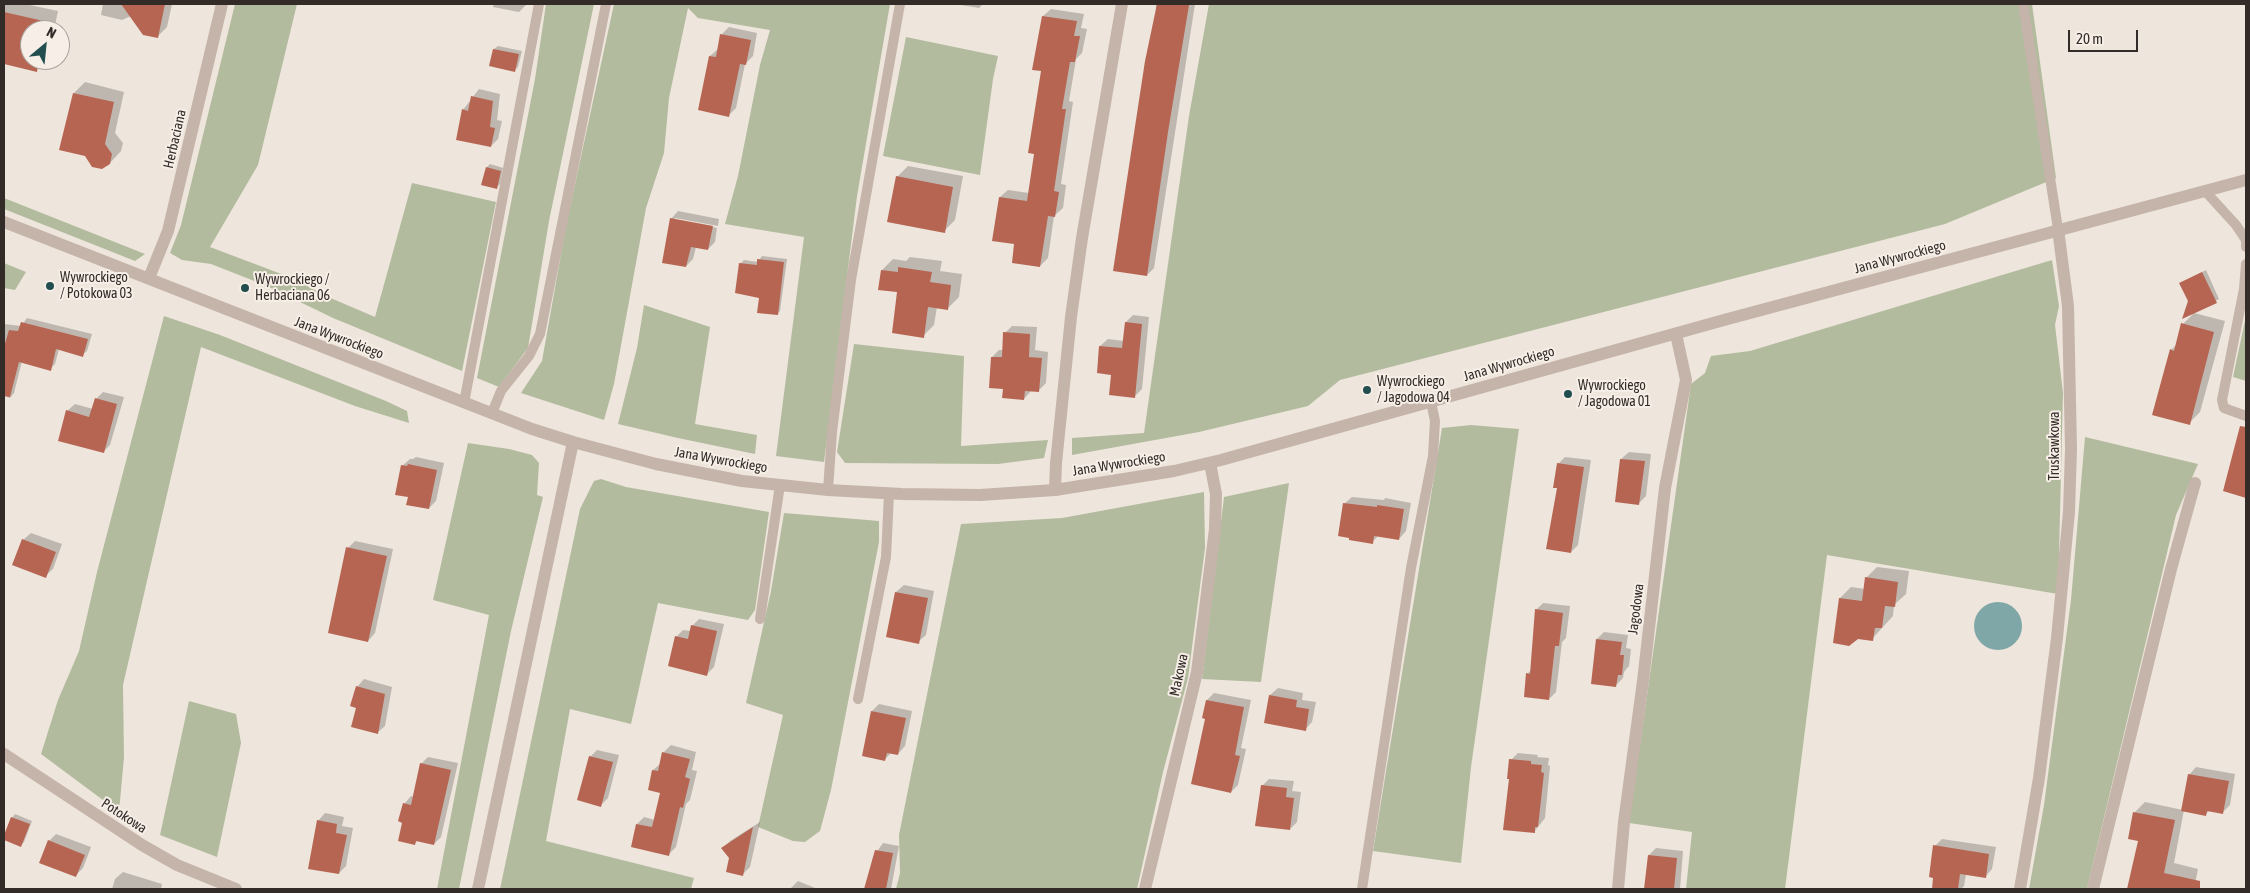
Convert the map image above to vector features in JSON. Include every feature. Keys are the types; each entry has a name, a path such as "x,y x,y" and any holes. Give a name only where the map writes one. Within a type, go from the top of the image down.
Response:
{"street":[{"name":"Herbaciana","path":"149,278 168,231 222,4"},
{"path":"1055,490 1071,317 1082,238 1122,4"},
{"name":"Jana Wywrockiego","path":"4,222 464,403 573,442 665,466 742,481 889,494 980,495 1055,490 1210,463 2058,229 2246,180"},
{"name":"Truskawkowa","path":"2020,889 2042,759 2057,638 2069,512 2071,449 2068,306 2058,229"},
{"name":"Jagodowa","path":"1618,889 1624,822 1643,681 1665,488 1686,380 1676,334"},
{"path":"478,889 573,442"},
{"name":"Makowa","path":"1145,889 1197,672 1215,528 1216,494 1210,463"},
{"path":"2093,889 2171,569 2195,483"},
{"name":"Potokowa","path":"4,754 142,845 177,864 236,889"}],"lane":[{"path":"464,403 539,4"},
{"path":"492,413 501,391 529,356 540,334 606,4"},
{"path":"828,490 832,432 851,280 900,4"},
{"name":"Truskawkowa","path":"2022,4 2058,229"},
{"path":"2205,192 2236,225 2246,240 2246,247"},
{"path":"2246,264 2244,289 2222,400 2224,408 2246,416"},
{"path":"1362,889 1411,568 1433,456 1435,422 1431,402"},
{"path":"760,619 780,485"},
{"path":"858,699 886,557 889,494"}],"green space":[{"path":"235,4 297,4 258,165 210,247 292,278 326,296 375,317 412,183 496,202 462,371 333,318 267,286 211,264 182,260 170,253 181,225"},
{"path":"546,4 594,4 549,221 528,348 499,387 477,378 535,79"},
{"path":"614,4 890,4 857,196 824,462 776,456 804,237 725,224 738,176 760,65 770,30 698,18 688,8 669,98 664,153 646,208 614,384 604,420 521,393 542,361 566,226"},
{"path":"1209,4 2032,4 2056,178 1945,224 1340,380 1308,406 1199,432 1072,455 1072,438 1144,433 1189,116"},
{"path":"906,37 998,56 993,79 980,175 883,156"},
{"path":"4,198 145,254 135,261 4,209"},
{"path":"2052,260 2059,306 2055,325 2063,393 2058,594 1827,555 1785,889 1686,889 1692,832 1629,823 1691,384 1705,373 1711,356 1750,351"},
{"path":"4,263 26,272 15,290 4,288"},
{"path":"644,305 710,327 695,424 757,435 755,454 618,424 637,348"},
{"path":"164,316 220,335 386,401 407,411 409,423 355,406 201,347 123,685 124,757 119,812 41,754 58,700 79,651 97,572"},
{"path":"2246,316 2246,381 2233,377"},
{"path":"854,344 964,356 961,446 1048,440 1044,458 998,464 845,463 837,452"},
{"path":"1471,425 1519,429 1471,767 1461,863 1373,851 1442,428"},
{"path":"2085,437 2198,464 2176,515 2087,889 2029,889 2044,805 2071,600"},
{"path":"468,443 509,449 532,455 539,463 537,495 543,497 511,631 459,889 437,889 489,615 433,600"},
{"path":"601,479 626,487 769,512 755,610 748,620 658,603 631,724 570,709 546,841 694,878 691,889 500,889 580,509 594,481"},
{"path":"1289,483 1261,682 1202,679 1224,497"},
{"path":"1204,492 1205,548 1188,678 1163,772 1137,889 896,889 900,873 899,835 961,524 1062,518"},
{"path":"784,513 879,521 879,542 831,790 820,831 805,842 793,841 758,827 783,715 746,703 771,591"},
{"path":"189,701 236,714 241,743 217,857 160,835"}],"water":[{"path":"1993,602 2003,602 2015,609 2022,621 2022,631 2015,643 2003,650 1993,650 1985,646 1978,639 1974,631 1974,621 1978,613 1985,606"}],"building":[{"path":"121,4 165,4 158,38 143,35"},
{"path":"1157,4 1189,5 1147,276 1113,271 1145,61"},
{"path":"4,12 39,20 20,20 20,68 4,64"},
{"path":"1042,16 1077,21 1074,36 1080,36 1075,62 1070,62 1062,109 1066,109 1054,191 1059,192 1055,217 1048,216 1040,267 1012,263 1014,244 992,241 999,197 1027,201 1034,154 1028,153 1041,71 1032,70"},
{"path":"720,34 751,40 746,65 740,64 729,117 698,110 709,56 716,57"},
{"path":"493,49 519,54 515,72 489,66"},
{"path":"73,93 114,102 105,144 112,154 110,164 102,169 92,167 85,156 59,150"},
{"path":"471,96 493,101 490,127 495,128 491,147 456,140 462,109 468,111"},
{"path":"486,167 501,171 497,189 481,185"},
{"path":"896,176 953,187 945,233 887,222"},
{"path":"670,218 713,226 708,250 691,247 686,267 662,263"},
{"path":"757,259 784,262 778,315 757,313 759,298 735,293 739,263 757,265"},
{"path":"898,267 932,272 930,282 951,285 948,310 928,307 924,338 892,333 897,292 878,290 881,270 898,272"},
{"path":"2202,272 2217,303 2182,319 2188,301 2179,283"},
{"path":"21,322 88,339 83,357 56,349 51,371 19,362 10,397 4,396 4,347 9,330 18,331"},
{"path":"1125,322 1142,324 1135,398 1109,395 1111,375 1097,373 1099,346 1122,348"},
{"path":"2181,323 2214,332 2190,425 2152,415 2170,349 2174,351"},
{"path":"1003,332 1030,334 1029,357 1042,358 1039,392 1025,391 1024,400 1002,398 1003,389 989,388 991,357 1002,357"},
{"path":"95,398 117,404 104,453 58,441 66,410 89,417"},
{"path":"2240,426 2246,427 2246,498 2223,491"},
{"path":"1620,459 1645,461 1639,505 1615,502"},
{"path":"1557,463 1584,467 1571,553 1546,549 1557,488 1553,488"},
{"path":"408,464 437,470 429,509 406,505 408,497 395,495 401,465 407,466"},
{"path":"1343,503 1404,509 1399,540 1374,536 1373,544 1338,536"},
{"path":"22,539 56,552 46,578 12,565"},
{"path":"346,547 387,556 368,642 328,633"},
{"path":"1865,577 1898,582 1895,607 1885,606 1882,628 1875,628 1873,641 1858,639 1849,646 1833,643 1839,598 1862,601"},
{"path":"895,592 928,598 919,644 886,637"},
{"path":"1535,609 1563,613 1559,646 1555,646 1549,700 1524,697 1526,673 1530,674"},
{"path":"691,625 717,631 707,676 668,666 675,636 688,639"},
{"path":"1596,639 1622,642 1620,655 1624,655 1622,675 1618,675 1616,687 1591,684"},
{"path":"356,686 385,694 378,734 351,727 356,708 350,706"},
{"path":"1269,695 1297,700 1296,707 1309,709 1306,731 1264,723"},
{"path":"1206,700 1244,707 1235,755 1240,756 1231,793 1191,784 1205,719 1202,718"},
{"path":"871,711 906,718 898,755 887,753 885,761 862,756"},
{"path":"662,752 690,759 685,777 690,779 683,808 680,807 669,856 631,847 636,824 652,827 660,793 648,790 652,770 658,771"},
{"path":"589,756 613,762 601,807 577,800"},
{"path":"1509,759 1531,761 1531,764 1542,765 1541,772 1544,773 1538,827 1535,827 1535,833 1503,830 1509,779 1507,779"},
{"path":"420,763 451,770 434,845 416,841 415,845 398,841 402,823 398,821 403,803 411,805"},
{"path":"2188,774 2229,781 2223,814 2207,811 2206,816 2181,811"},
{"path":"1261,785 1287,788 1286,797 1294,798 1290,830 1255,826"},
{"path":"2133,812 2175,820 2164,873 2200,881 2200,889 2127,889 2138,841 2128,839"},
{"path":"11,817 30,824 21,847 4,840"},
{"path":"317,820 337,824 336,833 347,835 339,874 308,869"},
{"path":"753,827 743,876 726,872 729,858 721,848"},
{"path":"48,840 85,855 76,877 39,863"},
{"path":"1933,845 1989,854 1986,878 1960,874 1958,889 1932,889 1933,878 1929,877"},
{"path":"875,850 893,853 886,889 864,889"},
{"path":"1648,855 1677,858 1674,889 1644,889"}],"place":[{"name":"Wywrockiego / Potokowa 03","path":"50,286"},
{"name":"Wywrockiego / Herbaciana 06","path":"245,288"},
{"name":"Wywrockiego / Jagodowa 04","path":"1367,390"},
{"name":"Wywrockiego / Jagodowa 01","path":"1568,394"}]}
